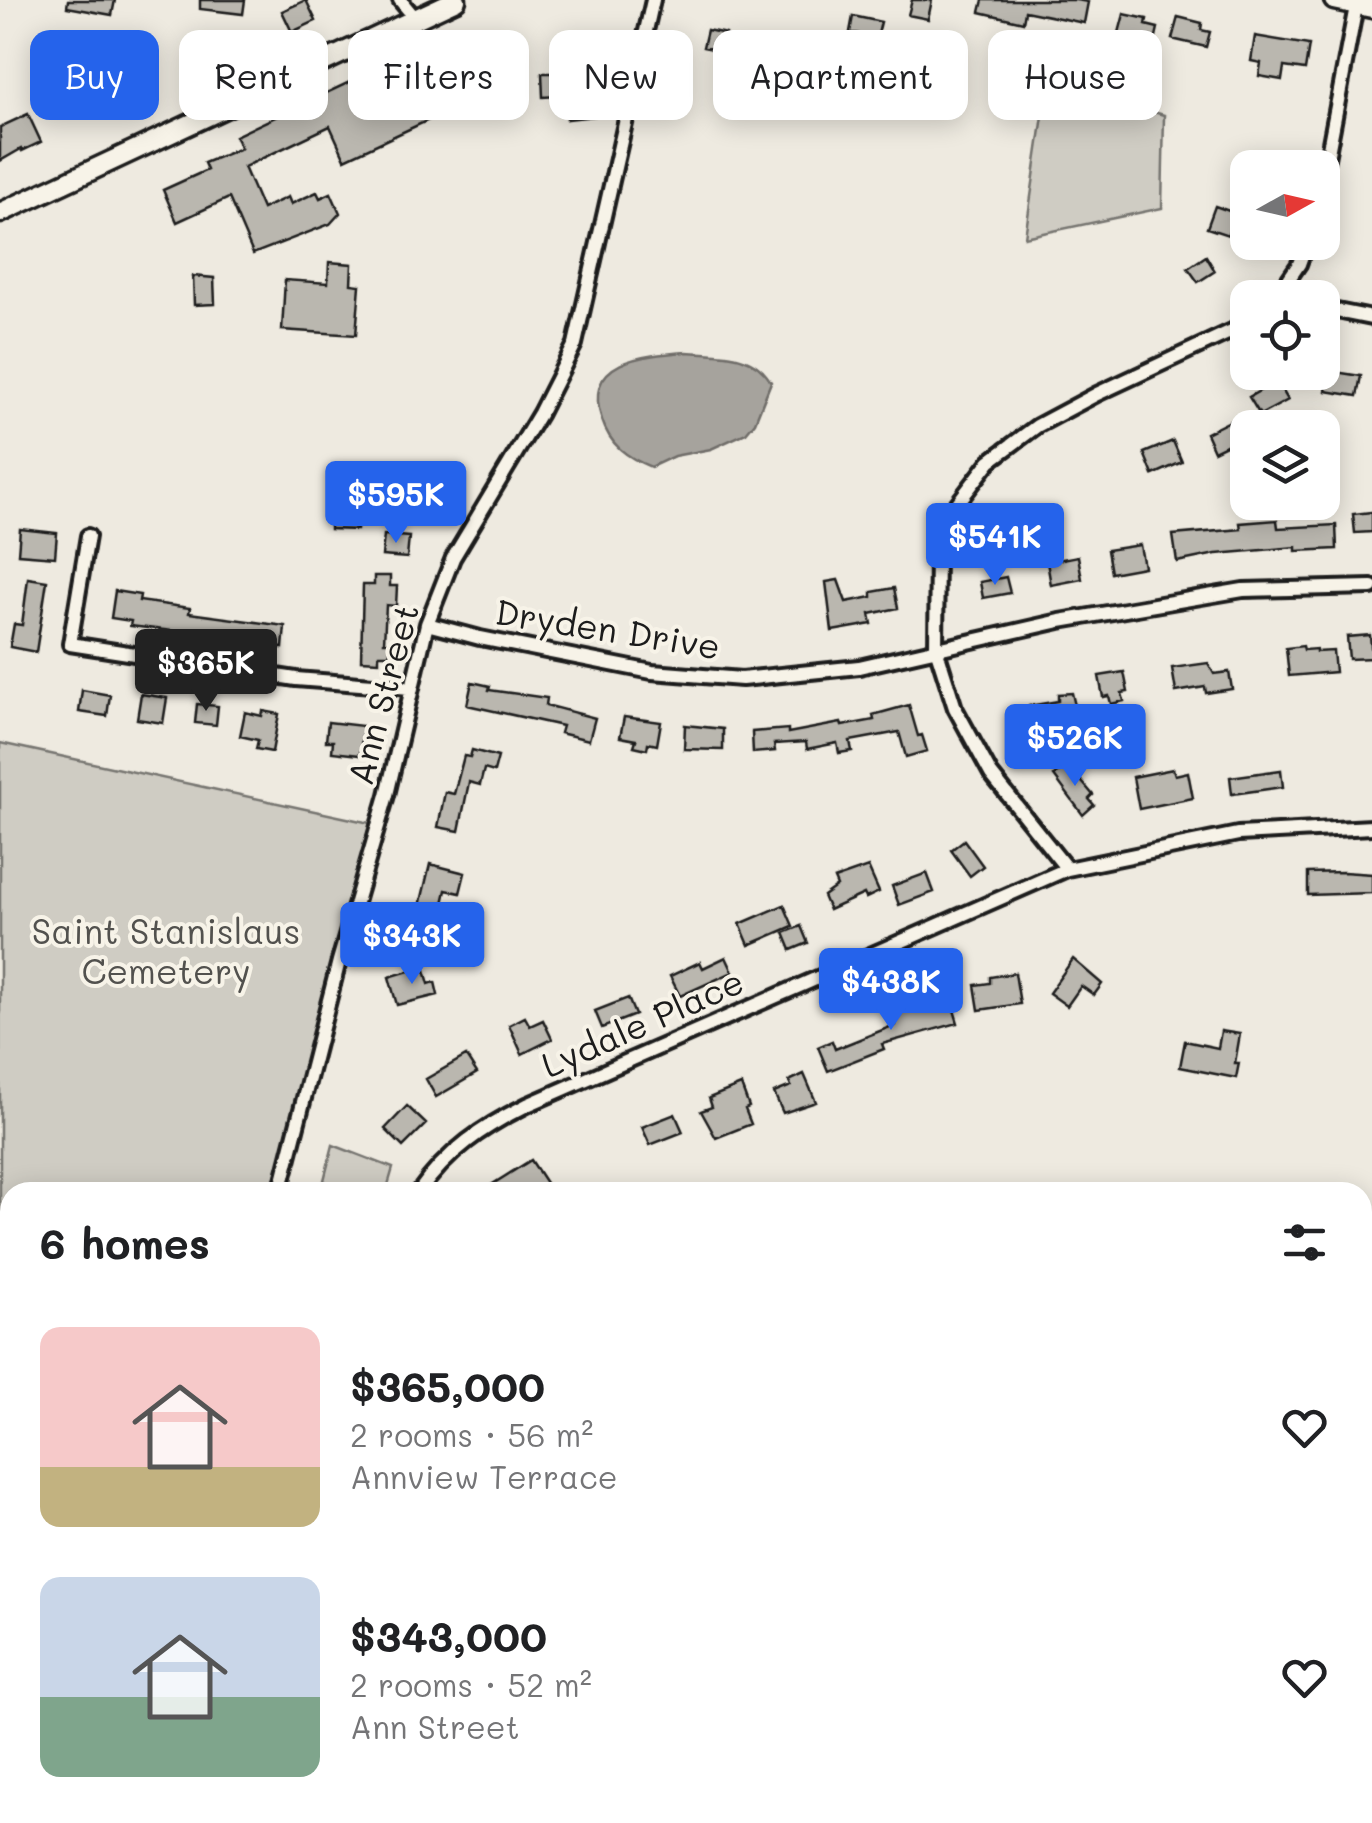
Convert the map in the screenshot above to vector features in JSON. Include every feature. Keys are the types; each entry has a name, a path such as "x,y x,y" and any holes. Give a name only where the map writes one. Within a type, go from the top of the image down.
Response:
{"main road":[{"path":"0,213 456,0"},
{"path":"1334,0 1362,4"}],"street":[{"path":"400,0 414,18"},
{"name":"Ann Street","path":"283,1182 339,960 387,795 427,624 453,558 540,413 574,344 653,0"},
{"path":"1330,150 1362,4"},
{"path":"1340,312 1372,318"},
{"path":"1067,870 991,774 955,708 936,648 937,552 957,504 990,461 1036,426 1230,332"},
{"path":"88,536 70,644 296,679 411,688"},
{"name":"Dryden Drive","path":"427,624 652,672 742,679 819,673 1060,621 1243,590 1372,587"},
{"name":"Lydale Place","path":"427,1182 449,1154 512,1112 1067,870 1238,834 1372,827"}],"green space":[{"path":"1164,115 1162,208 1025,237 1042,120 1162,120"},
{"name":"Saint Stanislaus Cemetery","path":"0,743 370,823 291,1128 273,1182 0,1182"},
{"path":"333,1145 393,1168 389,1182 324,1182"}],"shaded area":[{"path":"687,352 745,360 764,372 771,382 755,422 746,433 711,449 674,456 651,467 614,443 602,420 600,384 608,373 635,359"}],"building":[{"path":"68,0 115,0 112,15 67,7"},
{"path":"200,0 245,0 243,14 200,9"},
{"path":"306,0 316,21 291,30 282,11"},
{"path":"912,0 932,0 928,19 908,15"},
{"path":"983,0 1088,2 1084,23 1025,11 1023,22 980,12"},
{"path":"1124,14 1147,19 1146,25 1158,28 1158,30 1120,30"},
{"path":"853,16 881,22 879,30 850,30"},
{"path":"1178,17 1202,23 1201,30 1210,32 1206,47 1172,39"},
{"path":"707,30 713,31 713,49 703,47"},
{"path":"1255,36 1309,45 1305,70 1284,67 1282,80 1259,76 1261,63 1251,61"},
{"path":"542,73 549,73 549,97 543,97"},
{"path":"348,83 348,120 429,120 345,159 330,126 244,167 262,209 288,197 291,204 317,192 320,198 331,193 340,213 330,224 253,254 229,198 177,222 163,190 207,170 204,163 241,148 235,136 269,120 328,120 328,92"},
{"path":"28,114 41,142 0,161 0,127"},
{"path":"1215,206 1230,211 1228,235 1207,228"},
{"path":"1206,256 1215,271 1198,282 1188,268"},
{"path":"329,262 352,264 351,284 360,285 356,335 282,330 285,280 328,283"},
{"path":"193,276 214,278 215,304 194,305"},
{"path":"1340,373 1361,376 1357,396 1326,391 1340,390"},
{"path":"1261,390 1282,390 1288,400 1269,410 1257,410 1249,397"},
{"path":"1230,421 1230,443 1214,451 1206,433"},
{"path":"1173,441 1182,462 1153,475 1144,453"},
{"path":"399,475 432,475 432,495 399,495"},
{"path":"330,508 358,509 357,530 330,529"},
{"path":"1372,512 1372,532 1355,533 1353,514"},
{"path":"1277,520 1278,528 1336,525 1337,549 1296,551 1296,547 1216,554 1177,562 1173,535 1241,529 1240,523"},
{"path":"20,529 57,533 55,557 18,554"},
{"path":"384,535 409,537 407,558 382,556"},
{"path":"1140,545 1144,567 1111,573 1107,550"},
{"path":"1078,556 1082,579 1051,585 1047,562"},
{"path":"374,576 390,576 390,586 397,586 396,606 386,605 384,642 390,642 390,654 379,654 379,661 361,660 363,585 374,585"},
{"path":"1006,577 1010,593 983,598 980,582"},
{"path":"28,578 47,581 36,652 10,647 14,624 22,625"},
{"path":"838,580 846,602 894,588 898,608 870,614 872,624 832,631 826,582"},
{"path":"115,591 140,595 139,601 190,608 189,613 285,626 283,648 257,645 258,641 130,626 131,621 111,618"},
{"path":"1370,635 1372,658 1349,659 1347,637"},
{"path":"1303,646 1304,650 1316,652 1333,651 1335,672 1289,676 1286,648"},
{"path":"1208,663 1214,674 1229,672 1232,689 1206,693 1205,687 1176,692 1172,668"},
{"path":"1124,672 1128,692 1122,693 1124,701 1111,704 1109,696 1103,697 1099,676"},
{"path":"472,682 490,686 489,690 547,698 546,705 595,718 589,740 560,733 562,726 467,705"},
{"path":"82,690 110,695 107,716 79,712"},
{"path":"1072,693 1075,706 1061,709 1062,725 1033,730 1039,739 1027,749 1014,735 1031,720 1029,706 1058,701 1058,694"},
{"path":"141,694 167,698 163,723 137,719"},
{"path":"197,704 218,706 216,725 195,723"},
{"path":"909,705 927,751 906,757 899,732 850,741 852,751 839,753 837,743 807,749 806,742 774,744 775,751 753,753 752,732 788,729 788,733 841,723 842,726 874,720 873,715"},
{"path":"263,711 279,714 272,752 256,749 258,740 240,736 245,712 262,716"},
{"path":"624,717 661,722 657,745 648,743 647,749 634,746 636,740 620,737"},
{"path":"328,722 363,726 360,755 332,752 333,741 326,741"},
{"path":"685,725 723,729 723,750 684,749"},
{"path":"472,750 498,757 494,772 484,769 480,785 469,782 459,831 438,827 445,792 454,794 464,756 470,757"},
{"path":"1067,764 1093,795 1089,799 1094,805 1083,815 1054,776"},
{"path":"1173,769 1175,775 1188,772 1193,798 1139,809 1133,777"},
{"path":"1281,770 1283,787 1232,794 1230,777"},
{"path":"964,840 983,866 970,876 951,850"},
{"path":"430,864 465,873 460,893 446,890 433,948 416,944 420,928 415,927"},
{"path":"868,867 879,892 866,898 864,894 829,910 823,896 837,886 834,879"},
{"path":"927,873 934,892 899,905 892,886"},
{"path":"1308,873 1372,874 1372,893 1308,895"},
{"path":"784,905 793,926 749,945 740,924"},
{"path":"801,926 808,943 791,950 784,933"},
{"path":"726,957 733,972 680,996 670,976 700,962 703,968"},
{"path":"1073,959 1102,984 1094,995 1081,986 1067,1006 1049,993"},
{"path":"425,970 429,984 435,982 438,995 397,1005 389,977"},
{"path":"1015,973 1020,1004 979,1010 975,985 990,983 990,977"},
{"path":"628,998 635,1015 602,1028 595,1011"},
{"path":"951,1000 958,1023 882,1044 884,1049 828,1071 818,1047 832,1041 835,1049 895,1025 892,1014"},
{"path":"525,1017 530,1026 543,1020 552,1039 522,1054 509,1025"},
{"path":"1221,1031 1240,1034 1236,1078 1180,1067 1185,1041 1218,1048"},
{"path":"466,1056 477,1073 436,1097 426,1079"},
{"path":"804,1074 816,1102 783,1113 774,1093 791,1086 789,1081"},
{"path":"741,1085 751,1124 716,1138 701,1111 712,1107 709,1098"},
{"path":"407,1106 426,1124 403,1147 385,1129"},
{"path":"675,1114 683,1132 650,1145 642,1127"},
{"path":"531,1160 545,1182 496,1182"}]}
